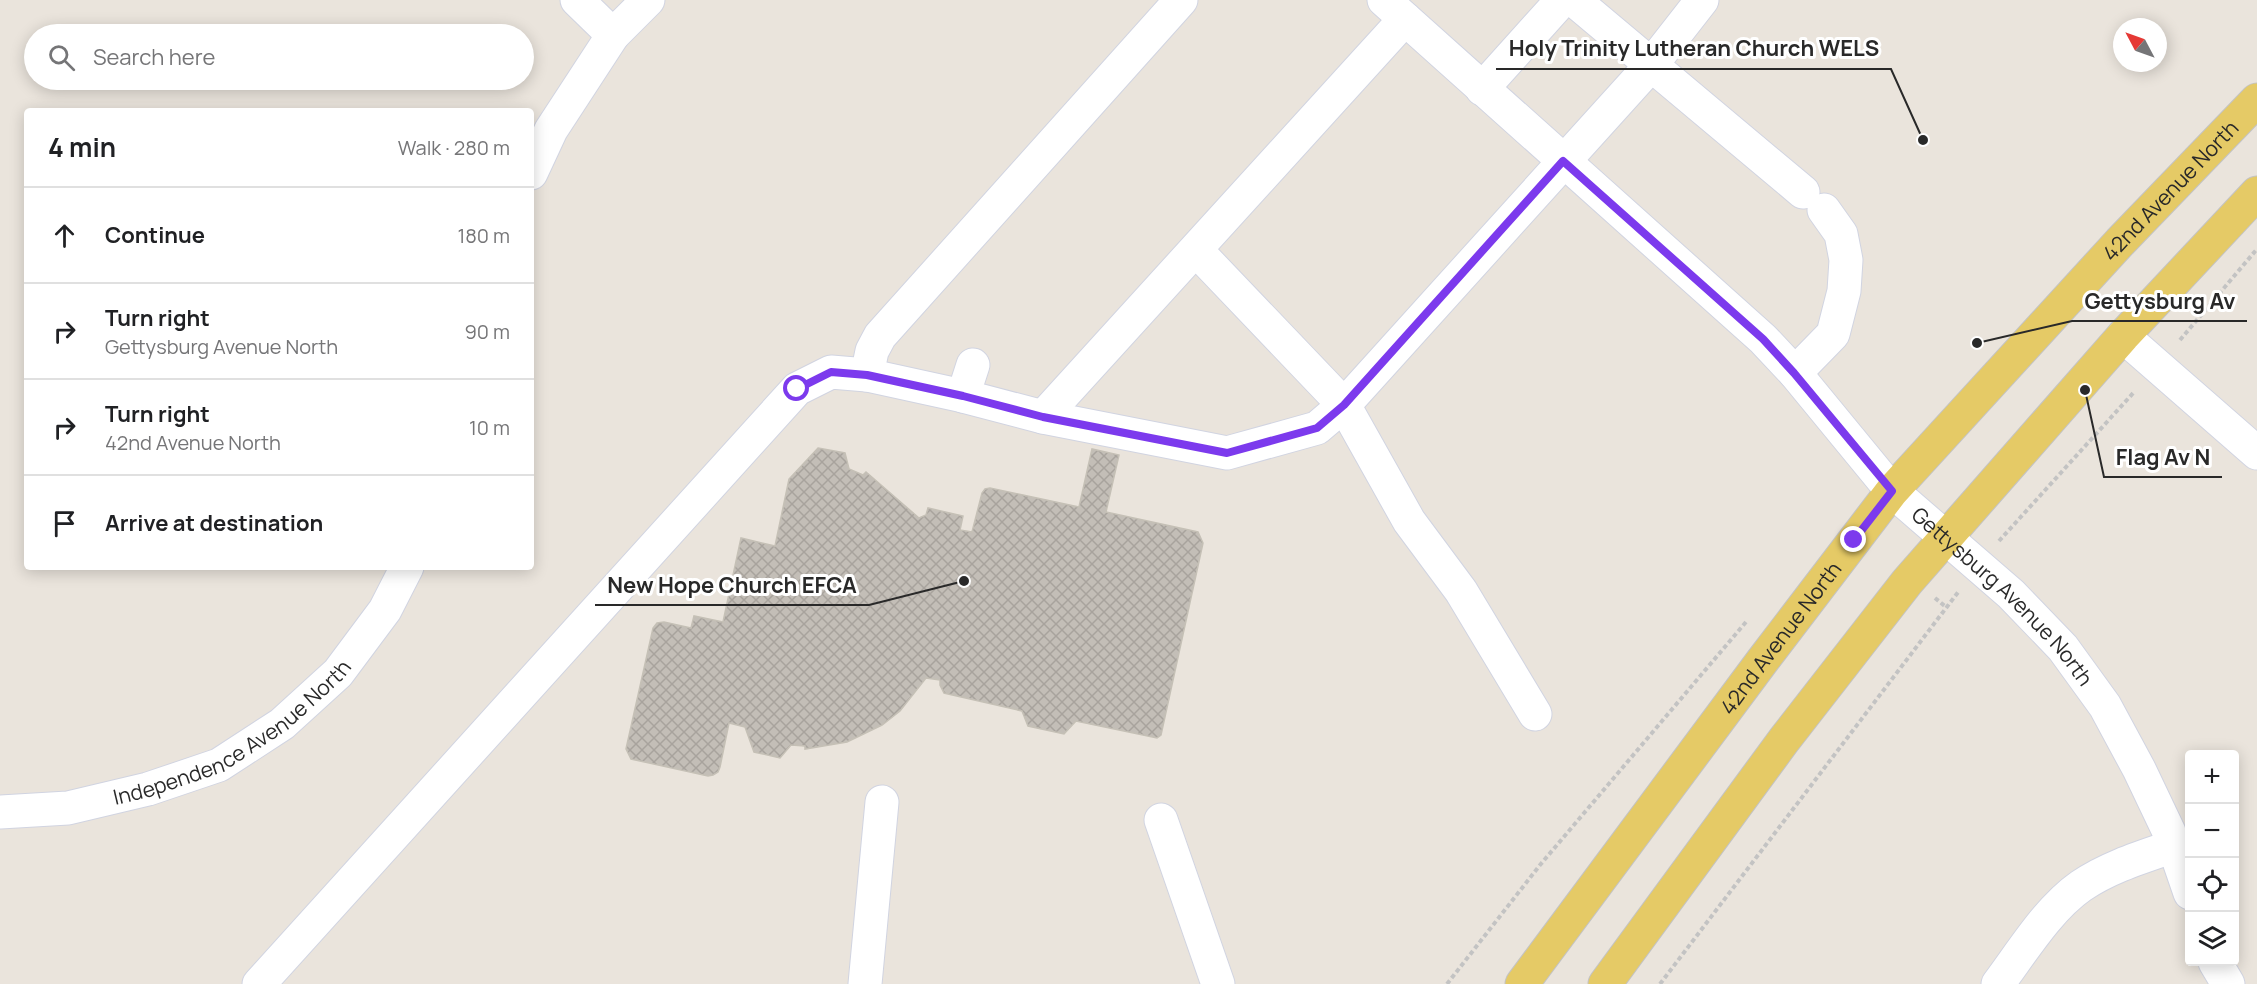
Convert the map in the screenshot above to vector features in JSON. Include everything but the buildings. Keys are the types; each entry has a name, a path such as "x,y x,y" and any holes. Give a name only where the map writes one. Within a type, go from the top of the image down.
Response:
{"main road":[{"name":"42nd Avenue North","path":"1522,984 1762,660 1892,491 2120,242 2257,100"},
{"path":"1605,984 1784,740 1907,582 2123,336 2257,193"}],"street":[{"path":"577,0 614,35"},
{"path":"534,167 551,130 614,35 648,0"},
{"path":"867,375 872,351 880,336 1181,0"},
{"path":"1482,89 1562,0"},
{"path":"1574,0 1814,201 1840,234 1846,260 1844,291 1833,334 1794,373"},
{"path":"259,984 797,389 831,372 867,375 963,396 1043,417 1227,453 1317,428 1344,405 1652,64 1702,0"},
{"path":"1043,417 1196,250 1395,10"},
{"name":"Gettysburg Avenue North","path":"1395,10 1763,339 1892,491 2011,594 2063,648 2105,706 2139,769 2174,846 2185,878"},
{"path":"1196,250 1344,405 1409,520 1461,591 1534,714"},
{"path":"2123,336 2257,453"},
{"path":"963,396 973,365"},
{"name":"Independence Avenue North","path":"0,812 69,808 148,789 219,765 282,724 338,673 385,609 405,570"},
{"path":"865,984 882,802"},
{"path":"1161,820 1218,984"},
{"path":"1998,984 2046,919 2080,886 2128,861 2174,846"},
{"path":"2217,966 2228,984"}],"path":[{"path":"2174,347 2257,249"},
{"path":"2007,531 2126,401"},
{"path":"1660,984 1946,607"},
{"path":"1447,984 1540,865 1748,620"}],"place":[{"name":"Holy Trinity Lutheran Church WELS","path":"1923,140"},
{"name":"Gettysburg Av","path":"1977,343"},
{"name":"Flag Av N","path":"2085,390"},
{"name":"New Hope Church EFCA","path":"964,581"}],"route":[{"path":"797,389 831,372 867,375 963,396 1043,417 1227,453 1317,428 1344,405 1563,161 1763,339 1837,423 1892,491 1854,540"}]}
